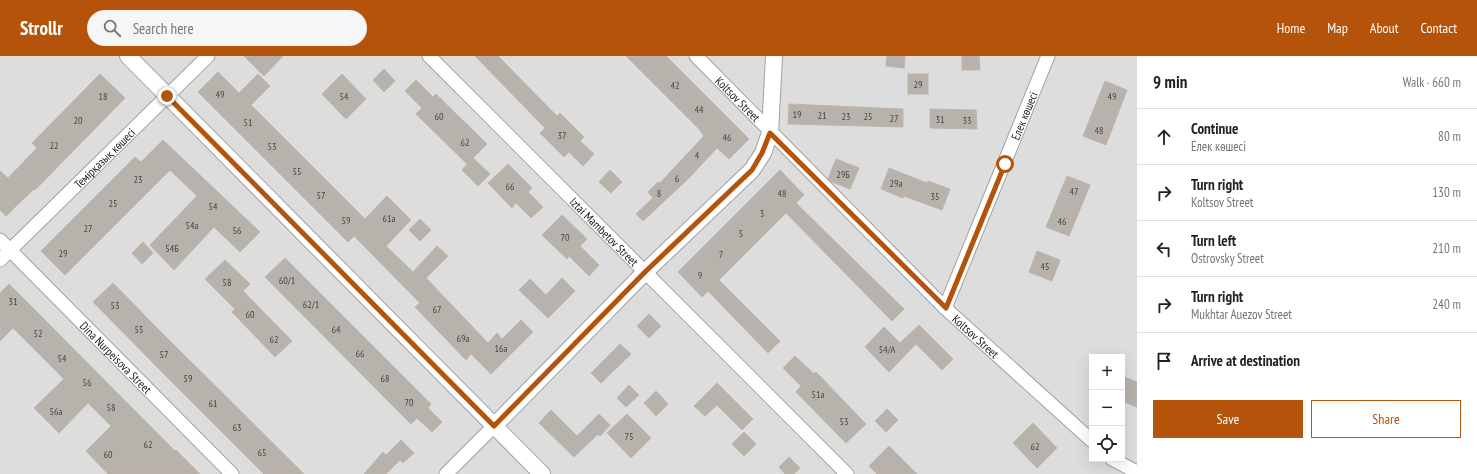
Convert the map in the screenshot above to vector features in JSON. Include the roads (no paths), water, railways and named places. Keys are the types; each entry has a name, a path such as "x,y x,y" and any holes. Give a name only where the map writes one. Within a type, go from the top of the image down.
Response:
{"street":[{"path":"128,56 542,474"},
{"name":"Темірқазық көшесі","path":"0,260 208,56"},
{"name":"Iztai Mambetov Street","path":"429,56 847,474"},
{"name":"Koltsov Street","path":"696,56 770,133 946,308 1089,438"},
{"path":"446,474 645,272 752,170 762,153 770,133 774,56"},
{"name":"Елек көшесі","path":"946,308 1048,56"},
{"name":"Dina Nurpeisova Street","path":"0,240 232,474"},
{"path":"1118,462 1137,472"}]}
